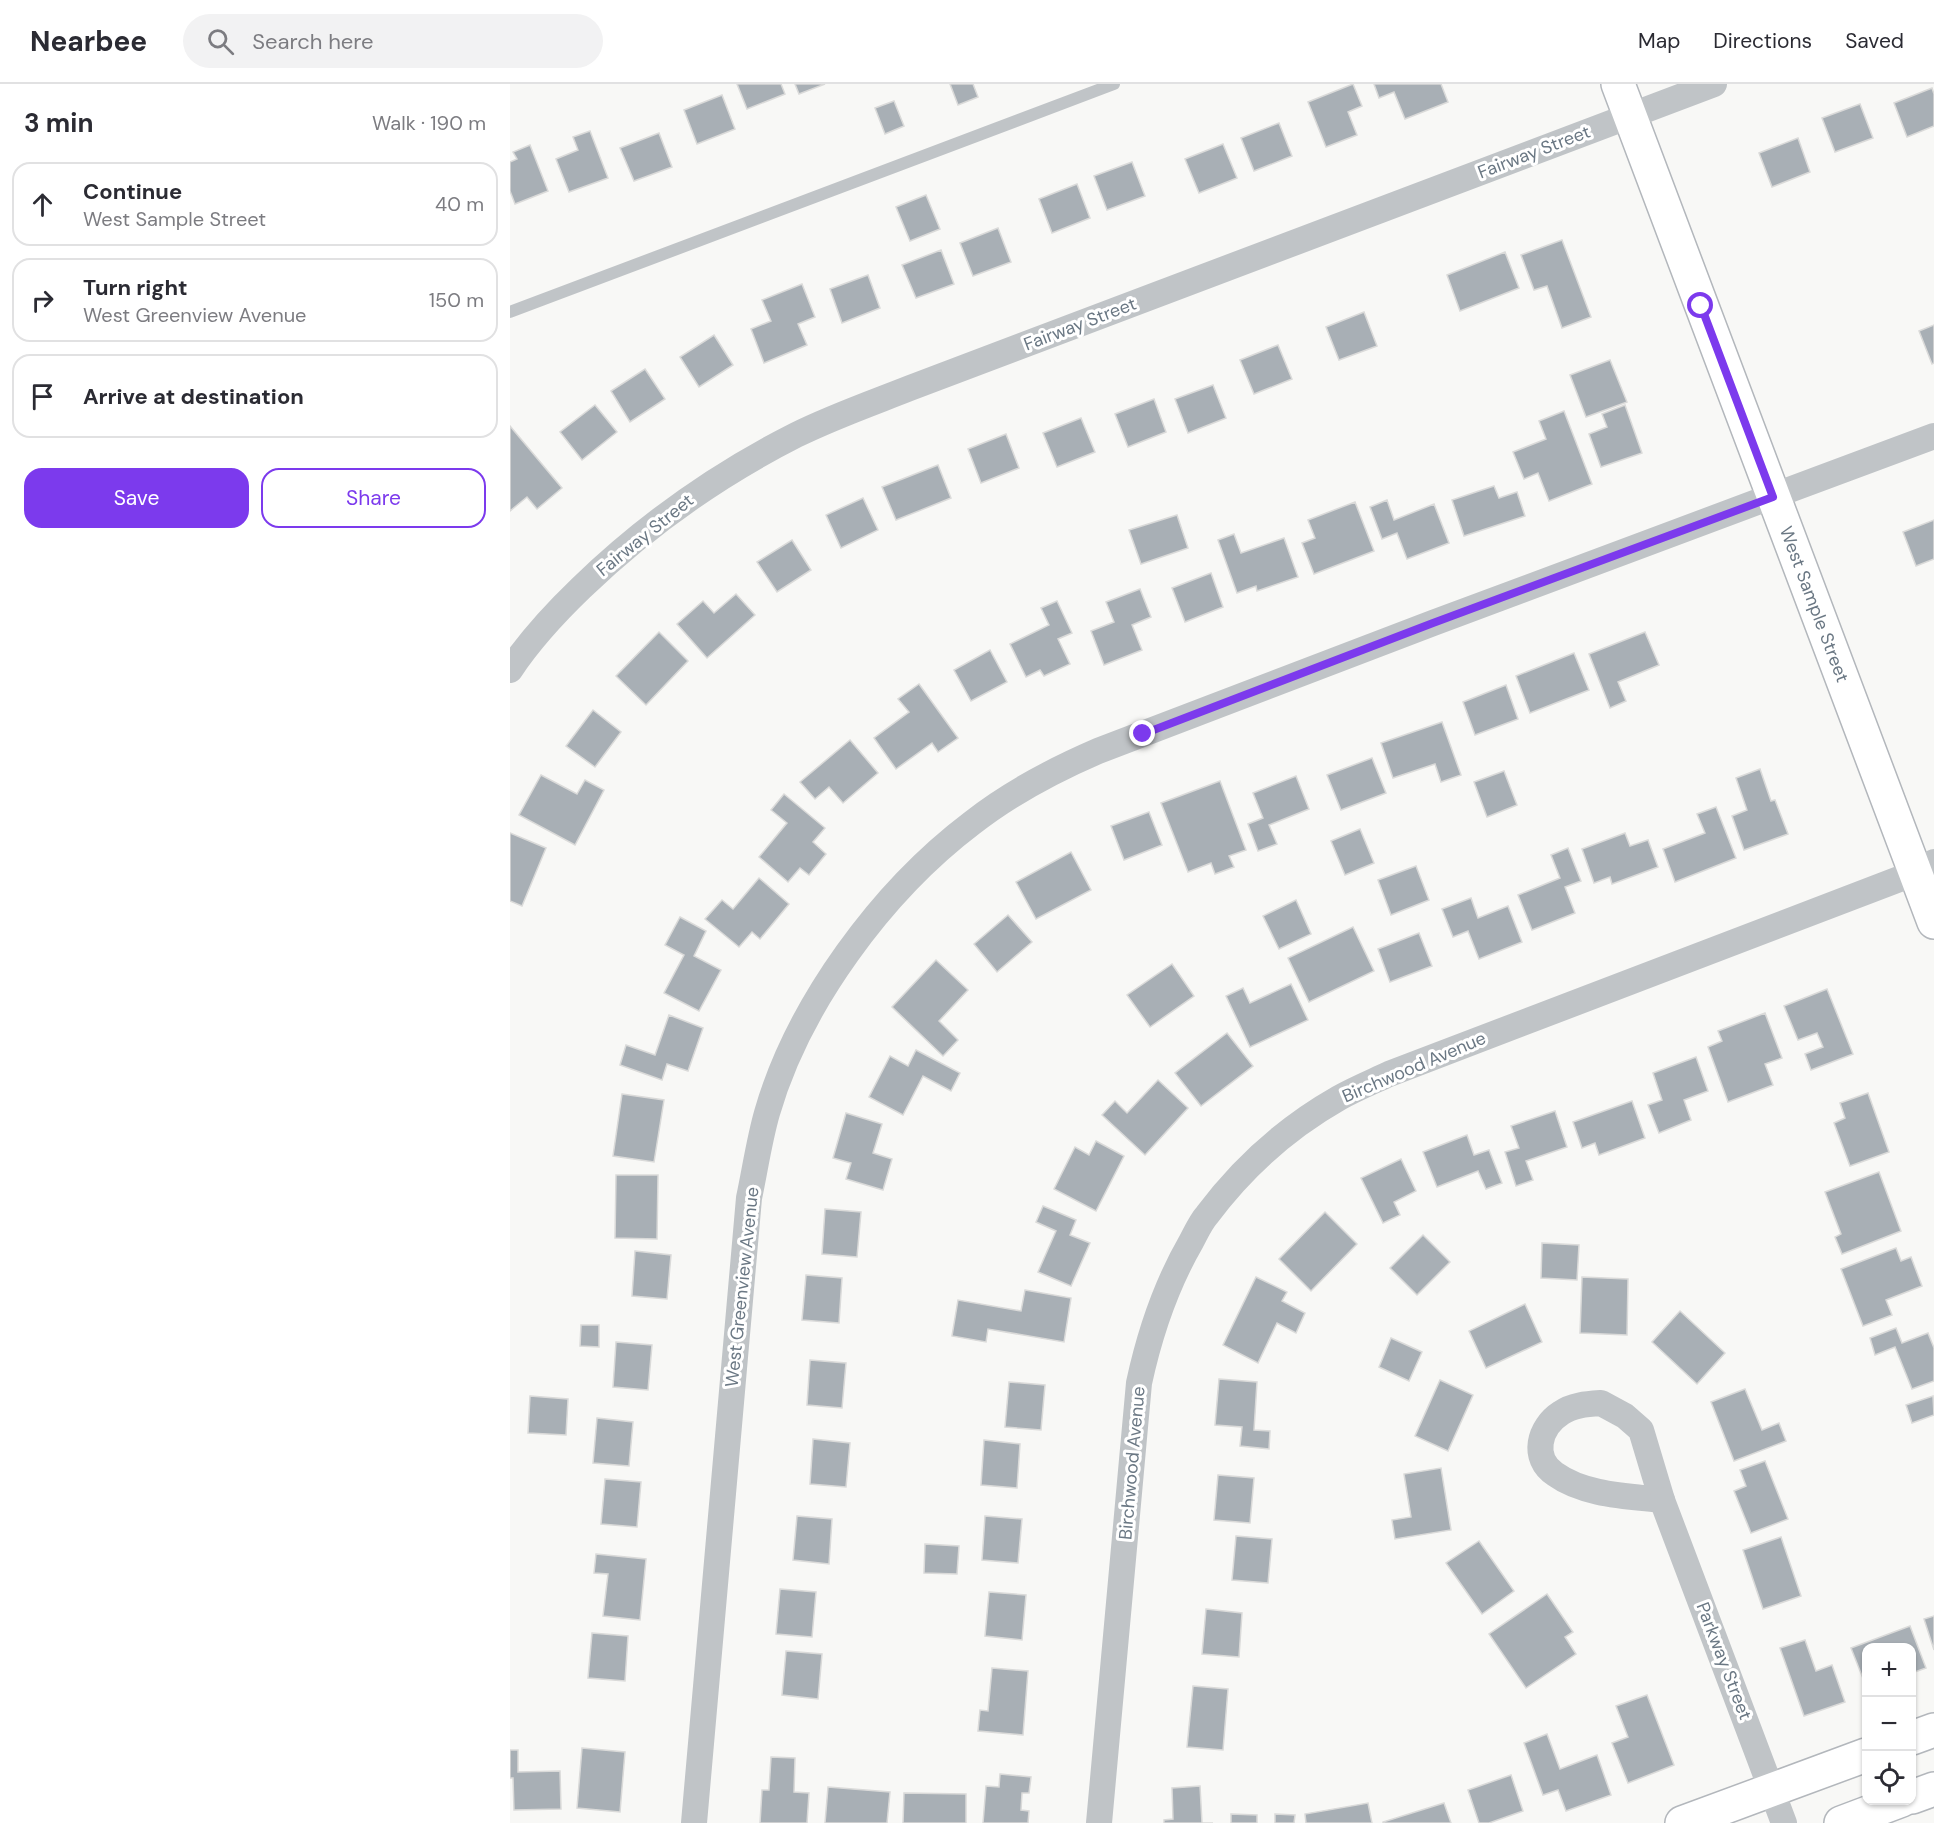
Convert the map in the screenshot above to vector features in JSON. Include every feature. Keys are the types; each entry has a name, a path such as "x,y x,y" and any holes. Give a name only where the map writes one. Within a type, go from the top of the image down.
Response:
{"main road":[{"name":"West Sample Street","path":"1618,84 1773,497 1925,868 1934,922"},
{"path":"1916,1736 1934,1730"},
{"path":"1682,1823 1862,1756"},
{"path":"1916,1795 1934,1789"},
{"path":"1841,1823 1889,1805"}],"street":[{"name":"Fairway Street","path":"510,670 553,616 598,572 642,534 687,499 736,467 798,434 910,388 1714,84"},
{"name":"West Greenview Avenue","path":"693,1823 749,1198 767,1113 786,1061 818,998 853,945 893,895 929,859 972,822 1060,768 1098,751 1934,436"},
{"name":"Birchwood Avenue","path":"1099,1823 1139,1383 1149,1338 1166,1292 1205,1216 1265,1151 1306,1119 1340,1097 1389,1074 1925,868"},
{"name":"Parkway Street","path":"1662,1500 1592,1490 1555,1475 1545,1466 1539,1447 1547,1426 1560,1413 1580,1405 1601,1403 1625,1416 1641,1430 1662,1500 1784,1823"}],"lane":[{"path":"510,312 1114,84"}],"building":[{"path":"737,84 781,84 785,94 747,109"},
{"path":"795,84 825,84 799,94"},
{"path":"950,84 973,84 978,97 958,105"},
{"path":"1353,84 1362,106 1348,112 1357,135 1326,147 1308,102"},
{"path":"1374,84 1441,84 1448,102 1405,119 1394,92 1379,98"},
{"path":"1932,88 1934,126 1907,137 1894,103"},
{"path":"722,95 735,129 697,144 684,110"},
{"path":"894,101 904,126 885,134 875,108"},
{"path":"1860,104 1873,138 1835,152 1822,118"},
{"path":"1279,123 1292,156 1254,171 1241,138"},
{"path":"590,131 608,178 569,192 556,159 578,150 573,137"},
{"path":"659,133 672,167 634,181 620,148"},
{"path":"1798,138 1810,172 1772,187 1759,153"},
{"path":"1223,144 1237,178 1199,193 1185,159"},
{"path":"530,145 548,191 515,204 510,191 510,162 517,159 513,152"},
{"path":"1132,162 1145,196 1107,210 1094,176"},
{"path":"1077,184 1090,218 1052,233 1039,199"},
{"path":"926,195 940,229 910,241 896,207"},
{"path":"998,228 1011,262 973,276 960,243"},
{"path":"1562,240 1591,317 1562,328 1547,286 1534,290 1521,255"},
{"path":"941,250 954,284 916,298 902,265"},
{"path":"1505,252 1519,288 1460,311 1447,275"},
{"path":"868,275 880,308 842,323 830,289"},
{"path":"802,284 815,317 798,324 807,345 764,363 751,329 771,321 762,300"},
{"path":"1364,312 1377,346 1339,360 1326,327"},
{"path":"1934,325 1934,363 1932,364 1919,331"},
{"path":"714,335 733,365 699,387 680,357"},
{"path":"1278,345 1292,379 1254,394 1240,360"},
{"path":"1610,360 1627,402 1586,417 1570,375"},
{"path":"645,369 665,399 630,422 611,391"},
{"path":"1213,385 1226,418 1188,433 1175,399"},
{"path":"1154,399 1166,432 1128,447 1115,414"},
{"path":"595,405 617,432 582,460 560,432"},
{"path":"1625,405 1642,453 1601,467 1589,434 1607,427 1602,414"},
{"path":"1564,411 1592,484 1549,501 1538,473 1524,479 1513,452 1546,439 1539,421"},
{"path":"1081,418 1095,452 1057,467 1043,433"},
{"path":"510,426 562,488 537,509 527,497 510,511"},
{"path":"1006,434 1019,468 981,483 968,449"},
{"path":"938,465 951,498 896,520 882,487"},
{"path":"1494,486 1499,498 1517,492 1525,516 1464,536 1452,500"},
{"path":"863,498 878,530 841,548 826,515"},
{"path":"1387,500 1394,520 1434,504 1449,543 1407,559 1397,533 1382,539 1370,507"},
{"path":"1355,502 1374,551 1314,574 1302,543 1315,538 1308,520"},
{"path":"1177,515 1188,548 1141,564 1129,530"},
{"path":"1934,520 1934,559 1916,566 1903,532"},
{"path":"1234,534 1241,553 1284,538 1298,577 1257,591 1256,586 1237,593 1218,540"},
{"path":"792,540 811,570 777,592 757,562"},
{"path":"1211,573 1223,607 1185,622 1172,588"},
{"path":"1140,589 1151,617 1132,625 1142,650 1104,665 1091,631 1114,622 1106,602"},
{"path":"736,594 755,615 707,658 677,624 703,601 714,613"},
{"path":"1057,601 1072,633 1058,639 1070,664 1044,676 1040,670 1026,677 1010,644 1049,625 1041,608"},
{"path":"659,632 688,661 646,705 616,676"},
{"path":"1645,632 1659,665 1618,682 1626,701 1610,708 1589,654"},
{"path":"990,650 1007,682 971,701 954,670"},
{"path":"1574,653 1589,690 1530,713 1516,676"},
{"path":"919,684 958,738 938,752 932,743 896,769 874,738 909,712 898,699"},
{"path":"1506,685 1518,719 1475,735 1463,702"},
{"path":"593,710 621,732 595,767 566,746"},
{"path":"1442,722 1461,775 1441,782 1435,764 1393,778 1381,743"},
{"path":"850,740 878,773 843,803 829,787 815,799 800,782"},
{"path":"1372,758 1386,793 1341,810 1327,775"},
{"path":"1760,769 1771,801 1775,800 1788,834 1744,850 1732,816 1747,810 1736,778"},
{"path":"1504,771 1517,805 1487,817 1474,782"},
{"path":"541,775 577,794 585,780 604,790 575,845 519,815"},
{"path":"1296,776 1309,809 1269,825 1277,844 1258,851 1248,824 1263,818 1253,793"},
{"path":"1220,781 1246,850 1229,856 1234,867 1215,874 1211,863 1188,872 1161,803"},
{"path":"784,794 825,828 813,842 826,854 809,875 800,868 788,882 759,857 787,823 771,810"},
{"path":"1716,807 1736,858 1675,882 1663,849 1705,833 1697,814"},
{"path":"1149,812 1162,845 1124,860 1111,826"},
{"path":"1360,829 1374,863 1345,875 1331,841"},
{"path":"510,833 546,848 522,906 510,901"},
{"path":"1625,833 1630,846 1648,840 1658,867 1612,884 1610,877 1594,883 1582,849"},
{"path":"1568,848 1581,881 1565,887 1575,913 1532,930 1518,895 1560,878 1551,855"},
{"path":"1071,852 1091,890 1036,919 1016,882"},
{"path":"1416,866 1429,900 1391,915 1378,880"},
{"path":"759,878 789,904 760,939 752,932 739,947 705,919 722,900 733,909"},
{"path":"1471,898 1478,918 1508,906 1522,942 1479,959 1468,931 1453,937 1442,909"},
{"path":"1296,900 1311,934 1279,949 1263,916"},
{"path":"1008,915 1032,942 997,972 974,944"},
{"path":"680,917 706,931 694,956 721,970 699,1011 664,993 684,955 665,945"},
{"path":"1353,927 1374,971 1309,1002 1288,958"},
{"path":"1419,933 1432,966 1390,982 1378,949"},
{"path":"936,960 968,990 939,1021 958,1040 943,1056 892,1007"},
{"path":"1172,964 1194,996 1150,1027 1127,995"},
{"path":"1291,984 1308,1020 1250,1047 1226,996 1243,988 1250,1003"},
{"path":"1827,989 1853,1054 1811,1070 1805,1054 1823,1047 1817,1033 1798,1040 1784,1006"},
{"path":"1765,1013 1782,1058 1765,1064 1773,1085 1728,1102 1708,1047 1722,1041 1718,1031"},
{"path":"669,1015 703,1028 688,1071 667,1064 662,1080 620,1065 626,1045 655,1055"},
{"path":"1227,1033 1253,1066 1201,1106 1175,1073"},
{"path":"916,1050 960,1073 951,1091 923,1076 903,1115 869,1097 890,1056 908,1066"},
{"path":"1696,1057 1708,1091 1684,1100 1691,1120 1659,1133 1648,1105 1662,1100 1653,1073"},
{"path":"1158,1080 1188,1108 1145,1155 1102,1115 1115,1101 1127,1113"},
{"path":"1868,1093 1889,1152 1850,1166 1834,1123 1845,1118 1840,1103"},
{"path":"622,1094 664,1100 654,1162 613,1156"},
{"path":"1632,1101 1645,1138 1599,1155 1595,1143 1582,1148 1573,1122"},
{"path":"1555,1111 1567,1147 1526,1161 1533,1180 1516,1186 1505,1152 1519,1148 1511,1126"},
{"path":"846,1113 882,1124 873,1153 892,1159 883,1190 846,1179 851,1163 833,1158"},
{"path":"1467,1135 1474,1155 1489,1150 1502,1183 1486,1189 1478,1171 1437,1187 1423,1152"},
{"path":"1096,1141 1124,1156 1096,1211 1054,1189 1075,1147 1089,1155"},
{"path":"1401,1159 1416,1191 1394,1202 1400,1215 1383,1223 1361,1178"},
{"path":"1879,1172 1901,1231 1842,1254 1835,1237 1841,1234 1825,1192"},
{"path":"616,1175 658,1175 657,1239 615,1238"},
{"path":"1043,1206 1076,1220 1070,1235 1090,1243 1071,1286 1038,1272 1056,1231 1036,1222"},
{"path":"825,1209 861,1212 857,1257 822,1254"},
{"path":"1325,1212 1357,1244 1311,1291 1279,1259"},
{"path":"1423,1235 1450,1262 1417,1295 1390,1268"},
{"path":"1542,1243 1579,1245 1577,1280 1541,1278"},
{"path":"1896,1248 1901,1261 1911,1257 1922,1286 1886,1300 1892,1315 1863,1326 1841,1269"},
{"path":"635,1251 671,1255 667,1299 632,1296"},
{"path":"806,1275 842,1278 839,1323 802,1320"},
{"path":"1256,1277 1287,1292 1282,1301 1305,1313 1296,1333 1277,1323 1258,1363 1223,1345"},
{"path":"1582,1277 1628,1279 1627,1335 1580,1333"},
{"path":"1025,1290 1071,1298 1064,1342 988,1329 986,1342 952,1336 958,1300 1021,1311"},
{"path":"1525,1304 1542,1342 1486,1368 1469,1331"},
{"path":"1680,1311 1725,1353 1697,1384 1652,1342"},
{"path":"581,1325 599,1325 599,1347 580,1346"},
{"path":"1896,1328 1902,1343 1928,1333 1934,1348 1934,1381 1912,1389 1895,1347 1875,1355 1870,1338"},
{"path":"1391,1338 1422,1352 1409,1381 1379,1367"},
{"path":"616,1342 652,1345 648,1390 613,1387"},
{"path":"810,1360 846,1363 842,1408 807,1405"},
{"path":"1219,1379 1257,1382 1254,1430 1270,1431 1269,1449 1240,1446 1242,1427 1215,1425"},
{"path":"1440,1380 1473,1395 1448,1451 1415,1436"},
{"path":"1009,1382 1045,1385 1041,1430 1005,1427"},
{"path":"1745,1389 1762,1430 1779,1423 1786,1441 1734,1461 1711,1402"},
{"path":"530,1396 568,1399 566,1435 528,1433"},
{"path":"1933,1396 1934,1415 1912,1423 1906,1405"},
{"path":"597,1418 633,1422 629,1466 593,1463"},
{"path":"813,1439 850,1443 846,1487 810,1484"},
{"path":"984,1440 1020,1444 1017,1488 981,1485"},
{"path":"1765,1461 1788,1519 1751,1533 1734,1491 1746,1486 1740,1470"},
{"path":"1441,1468 1451,1530 1395,1539 1392,1520 1411,1517 1404,1474"},
{"path":"1218,1475 1254,1478 1250,1523 1214,1520"},
{"path":"605,1479 641,1482 637,1527 601,1524"},
{"path":"797,1516 832,1519 829,1564 793,1560"},
{"path":"985,1516 1022,1519 1018,1563 982,1560"},
{"path":"1236,1536 1272,1539 1268,1583 1232,1580"},
{"path":"1781,1537 1801,1596 1763,1609 1743,1550"},
{"path":"1479,1541 1514,1591 1482,1614 1446,1563"},
{"path":"925,1544 959,1546 957,1574 924,1573"},
{"path":"596,1554 646,1559 640,1620 603,1616 608,1574 594,1573"},
{"path":"780,1589 816,1592 812,1637 776,1634"},
{"path":"989,1592 1026,1595 1022,1640 985,1636"},
{"path":"1547,1594 1573,1632 1565,1637 1576,1654 1526,1688 1489,1634"},
{"path":"1206,1609 1242,1613 1239,1657 1202,1654"},
{"path":"1934,1616 1934,1650 1924,1619"},
{"path":"1910,1626 1926,1668 1916,1672 1916,1643 1864,1643"},
{"path":"592,1633 628,1636 625,1681 588,1678"},
{"path":"1805,1640 1816,1671 1832,1665 1845,1702 1804,1716 1780,1648"},
{"path":"1862,1644 1862,1676 1851,1648"},
{"path":"786,1651 822,1654 818,1699 782,1695"},
{"path":"992,1668 1028,1671 1023,1735 978,1731 980,1710 988,1711"},
{"path":"1193,1686 1228,1689 1223,1750 1187,1747"},
{"path":"1647,1695 1674,1765 1628,1783 1612,1743 1628,1737 1616,1706"},
{"path":"1547,1734 1560,1769 1597,1755 1611,1795 1566,1811 1558,1790 1543,1795 1524,1743"},
{"path":"582,1748 625,1752 620,1812 577,1808"},
{"path":"510,1750 518,1750 518,1772 560,1771 561,1809 514,1810 513,1778 510,1778"},
{"path":"771,1757 795,1758 794,1792 809,1793 807,1823 760,1823 762,1790 769,1790"},
{"path":"1000,1774 1031,1777 1029,1793 1022,1793 1021,1810 1029,1811 1028,1823 983,1823 986,1786 999,1787"},
{"path":"1511,1775 1523,1811 1489,1823 1479,1823 1468,1790"},
{"path":"1200,1786 1202,1823 1164,1823 1164,1820 1173,1819 1172,1788"},
{"path":"828,1787 890,1792 887,1823 825,1823"},
{"path":"904,1793 966,1794 966,1823 903,1823"},
{"path":"1368,1803 1372,1823 1306,1823 1305,1814"},
{"path":"1444,1803 1451,1823 1383,1823 1383,1822"},
{"path":"1231,1814 1257,1815 1257,1823 1231,1823"},
{"path":"1275,1814 1295,1815 1294,1823 1275,1823"}],"route":[{"path":"1143,734 1773,497 1701,306"}]}
